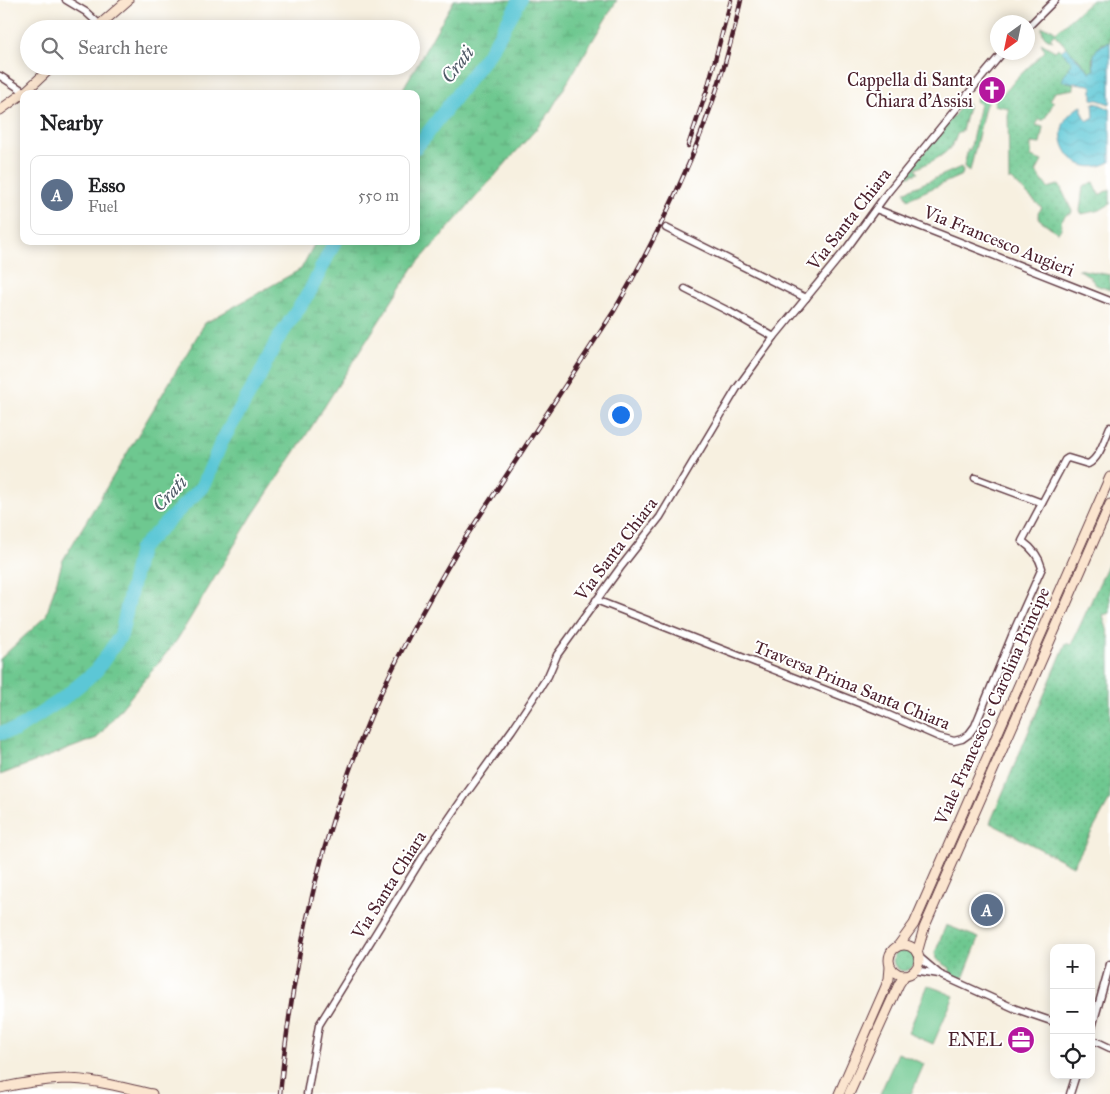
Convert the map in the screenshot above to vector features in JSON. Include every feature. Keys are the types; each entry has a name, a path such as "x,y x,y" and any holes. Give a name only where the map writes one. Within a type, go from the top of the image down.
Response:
{"street":[{"path":"66,0 86,12 92,20"},
{"path":"105,20 128,0"},
{"path":"1035,20 1055,0"},
{"name":"Via Santa Chiara","path":"307,1094 319,1025 424,855 548,676 557,655 596,600 660,517 737,388 774,337 847,248 888,192 996,60"},
{"path":"27,90 43,75"},
{"path":"0,76 22,90"},
{"path":"0,110 20,96"},
{"name":"Via Francesco Augieri","path":"876,208 1110,301"},
{"path":"666,228 806,298"},
{"path":"686,289 774,337"},
{"name":"Traversa Prima Santa Chiara","path":"596,600 940,737 954,741 962,739 975,726 1042,568 1037,555 1022,541 1065,460 1068,458 1088,464 1092,462 1098,454 1110,426"},
{"name":"Viale Francesco e Carolina Principe","path":"839,1094 884,991 890,967 889,957 914,924 1110,477"},
{"path":"975,478 1042,504"},
{"name":"Viale Francesco e Carolina Principe","path":"914,970 919,962 918,954 924,928 1110,504"},
{"path":"898,946 907,945 912,947 939,974"},
{"path":"1095,1017 1110,964"},
{"path":"890,967 896,973 905,975"},
{"path":"849,1094 899,984 905,975 914,970 939,974 1016,1009 1050,1021"},
{"path":"1095,1041 1110,1048"},
{"path":"0,1088 29,1082 66,1079 152,1094"},
{"path":"1070,1094 1075,1079"}],"green space":[{"path":"454,0 617,0 546,118 413,268 252,516 177,640 97,738 0,775 0,659 46,616 63,560 205,323 301,269 314,245 420,245 420,90 402,90 411,75 420,75 420,59"},
{"path":"1092,0 1110,0 1110,42 1102,44 1092,59 1094,70 1090,72 1054,34 1050,38 1053,41 1048,39 1043,33 1042,27 1056,32"},
{"path":"1041,43 1055,51 1059,48 1072,62 1061,81 1073,83 1074,89 1055,92 1050,100 1054,102 1044,120 1039,120 1036,125 1043,127 1040,144 1031,143 1031,157 1042,161 1036,172 1048,188 1060,186 1072,211 1071,214 1067,214 1061,221 1062,224 1058,233 1039,219 1038,213 1042,208 1011,179 1009,181 1008,108 994,105 996,99 1045,51"},
{"path":"982,80 987,83 983,92 989,98 985,107 970,171 968,171 964,166 968,149 970,150 980,104 976,101"},
{"path":"965,103 967,103 968,107 962,131 957,134 951,147 941,156 916,169 918,173 906,177 906,174"},
{"path":"961,167 962,175 908,199 906,191"},
{"path":"1094,182 1099,195 1110,189 1110,204 1100,210 1082,214 1080,211 1083,186"},
{"path":"1078,269 1110,275 1110,290 1096,285 1089,276"},
{"path":"1110,560 1110,613 1103,615 1110,640 1110,799 1073,866 990,823 1066,643 1071,645"},
{"path":"946,925 979,938 963,979 950,973 950,968 936,959 935,953"},
{"path":"900,949 908,949 915,956 915,964 908,971 900,971 893,964 893,956"},
{"path":"928,985 954,996 933,1044 908,1033"},
{"path":"898,1053 924,1064 911,1094 880,1094"}],"water":[{"path":"1110,42 1110,104 1092,99 1092,87 1090,85 1061,81 1072,62 1061,51 1066,47 1090,72 1094,70 1093,60 1097,49"},
{"path":"1093,103 1110,109 1110,162 1095,167 1082,165 1072,158 1065,149 1062,137 1063,125 1070,114 1082,106 1082,111 1087,121 1094,117"}],"waterway":[{"name":"Crati","path":"420,142 491,50 520,0"},
{"name":"Crati","path":"0,733 16,730 61,700 96,671 121,635 140,549 203,486 221,443 259,377 275,344 310,291 333,245"}],"railway":[{"path":"688,146 707,90 731,0"},
{"path":"280,1094 292,997 311,900 338,805 372,713 413,628 460,546 614,311 655,237 706,121 731,41 741,0"}],"place":[{"name":"Cappella di Santa Chiara d'Assisi","path":"992,90"},
{"name":"Esso","path":"987,910"},
{"name":"ENEL","path":"1021,1040"}]}
